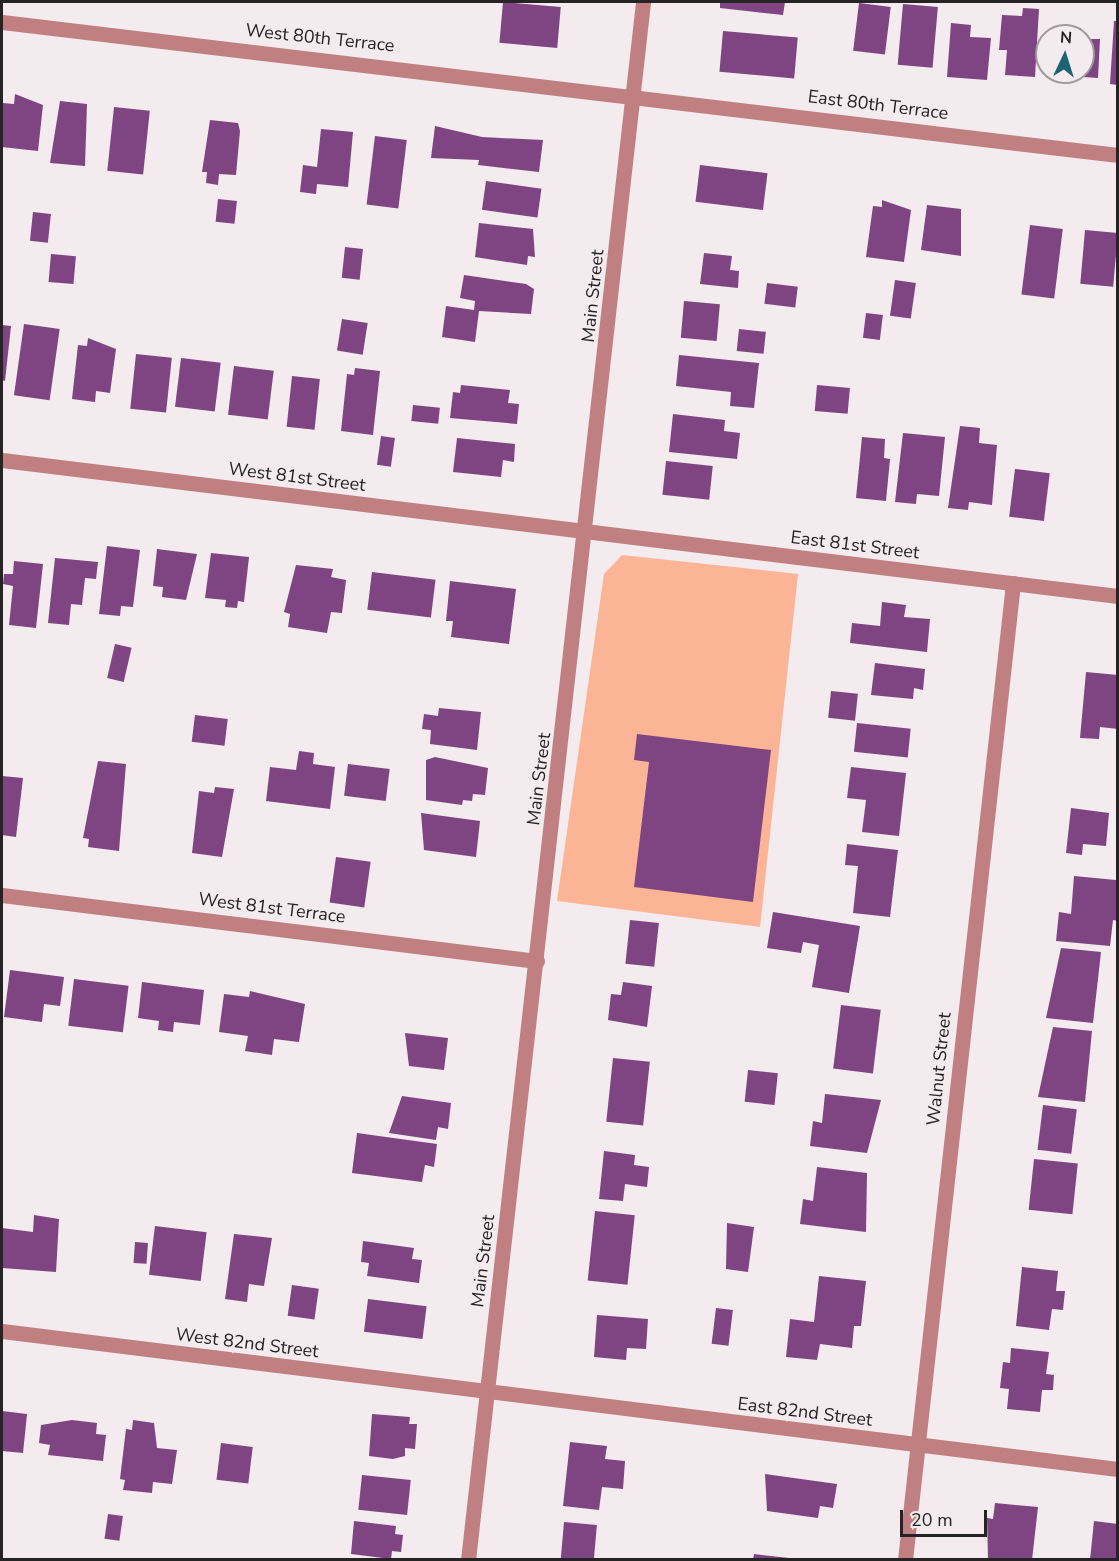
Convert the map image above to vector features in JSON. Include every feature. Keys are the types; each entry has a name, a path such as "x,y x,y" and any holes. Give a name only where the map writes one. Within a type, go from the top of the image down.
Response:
{"street":[{"name":"Main Street","path":"468,1560 587,532 643,2"},
{"name":"West 80th Terrace","path":"2,22 633,93"},
{"name":"East 80th Terrace","path":"633,93 1118,155"},
{"name":"West 81st Street","path":"2,460 587,532"},
{"name":"East 81st Street","path":"587,532 1118,596"},
{"name":"Walnut Street","path":"905,1560 1013,583"},
{"name":"West 81st Terrace","path":"2,895 537,961"},
{"name":"West 82nd Street","path":"2,1331 487,1393"},
{"name":"East 82nd Street","path":"487,1393 1118,1469"}],"shaded area":[{"path":"622,555 798,574 760,927 557,901 604,574"}],"building":[{"path":"503,2 561,7 557,48 499,43"},
{"path":"720,2 785,2 783,15 720,8"},
{"path":"859,3 891,7 885,55 853,51"},
{"path":"903,4 938,7 933,68 898,65"},
{"path":"1023,8 1039,9 1038,24 1035,24 1035,77 1005,75 1007,50 999,50 1002,15 1022,16"},
{"path":"1114,21 1118,21 1118,85 1110,84"},
{"path":"951,23 971,25 970,37 991,38 987,80 947,77"},
{"path":"723,31 798,38 794,78 719,72"},
{"path":"1095,39 1100,39 1098,78 1095,78"},
{"path":"15,94 43,105 38,151 2,147 3,103 14,104"},
{"path":"60,101 87,104 85,166 50,163"},
{"path":"114,107 150,111 143,174 107,171"},
{"path":"210,120 238,123 240,131 236,175 219,174 218,185 206,183 207,172 202,172"},
{"path":"435,126 482,137 543,140 539,172 478,165 479,160 431,158"},
{"path":"321,129 353,132 348,187 317,184 316,194 300,192 303,165 317,167"},
{"path":"375,136 407,140 398,208 367,204"},
{"path":"700,165 767,173 763,210 695,202"},
{"path":"486,181 541,189 537,218 482,210"},
{"path":"218,199 237,201 234,224 216,222"},
{"path":"882,200 911,210 904,262 866,257 873,206 882,207"},
{"path":"927,205 961,209 961,256 921,250"},
{"path":"33,212 51,214 48,243 30,241"},
{"path":"479,223 533,229 535,257 528,256 527,265 475,257"},
{"path":"1030,225 1063,229 1054,298 1021,294"},
{"path":"1085,230 1118,233 1113,287 1080,284"},
{"path":"345,247 363,249 360,280 342,278"},
{"path":"704,253 732,256 730,270 739,271 738,288 700,284"},
{"path":"51,254 76,256 73,284 49,282"},
{"path":"464,275 526,284 534,289 531,314 479,311 475,342 442,337 446,306 474,310 475,301 460,298"},
{"path":"895,280 916,283 911,319 890,316"},
{"path":"767,283 798,287 795,308 764,304"},
{"path":"684,301 720,304 717,341 681,338"},
{"path":"866,313 883,315 880,340 863,338"},
{"path":"342,319 368,323 363,355 337,351"},
{"path":"24,324 60,329 50,400 14,395"},
{"path":"2,325 11,326 5,381 2,380"},
{"path":"739,329 766,332 764,354 737,351"},
{"path":"88,338 116,349 110,393 96,391 95,402 72,399 78,345 87,346"},
{"path":"136,354 172,358 166,412 130,409"},
{"path":"679,355 759,363 754,408 730,406 731,392 676,386"},
{"path":"181,358 221,363 215,412 175,407"},
{"path":"234,366 274,371 268,420 228,415"},
{"path":"355,368 380,371 373,435 341,431 347,374 354,375"},
{"path":"292,376 320,379 315,430 287,427"},
{"path":"461,385 510,390 508,403 519,404 517,424 450,418 453,392 460,393"},
{"path":"817,385 850,388 848,414 815,411"},
{"path":"413,405 440,408 438,424 411,421"},
{"path":"673,414 725,420 724,431 740,433 737,459 669,452"},
{"path":"960,426 980,428 979,443 997,445 992,505 969,502 968,510 948,508"},
{"path":"903,433 945,437 939,496 917,494 916,504 895,502"},
{"path":"381,436 395,438 391,467 377,465"},
{"path":"862,437 885,439 884,458 890,459 886,501 856,498"},
{"path":"457,438 515,444 514,462 503,460 501,477 453,472"},
{"path":"666,461 713,466 709,500 662,495"},
{"path":"1015,469 1050,473 1044,521 1009,517"},
{"path":"107,546 140,550 133,607 121,606 120,616 99,614"},
{"path":"157,549 197,554 186,600 162,597 163,587 153,586"},
{"path":"211,553 249,557 244,602 238,601 237,608 225,607 226,600 205,598"},
{"path":"55,558 98,562 96,579 85,578 82,605 71,604 69,625 48,623"},
{"path":"14,561 43,564 36,628 9,625 13,586 3,584 4,574 13,574"},
{"path":"296,565 333,569 331,577 346,580 342,613 331,612 327,633 288,627 290,614 284,612"},
{"path":"372,572 436,580 431,618 367,610"},
{"path":"450,581 516,589 509,644 451,637 453,621 446,621"},
{"path":"882,602 906,605 904,617 930,619 927,652 850,643 852,623 880,626"},
{"path":"115,644 132,648 124,682 107,678"},
{"path":"875,663 925,669 923,690 914,688 913,699 871,695"},
{"path":"1086,672 1118,675 1118,729 1100,727 1099,739 1080,738"},
{"path":"831,691 858,694 855,721 828,718"},
{"path":"439,708 481,712 477,750 430,744 431,730 422,729 424,714 438,716"},
{"path":"195,715 228,719 224,746 192,742"},
{"path":"857,723 911,729 908,757 854,752"},
{"path":"637,734 771,750 753,902 634,887 649,762 634,760"},
{"path":"299,751 314,753 313,764 335,767 330,809 266,801 270,767 296,770"},
{"path":"435,757 488,768 485,795 473,794 472,801 463,800 462,805 426,800 426,760"},
{"path":"98,761 126,764 119,851 88,847 89,839 83,838"},
{"path":"348,764 390,769 386,801 344,796"},
{"path":"851,767 906,773 899,836 862,832 866,800 847,798"},
{"path":"2,776 23,778 16,837 2,835"},
{"path":"215,787 234,789 222,857 192,853 199,791 214,793"},
{"path":"1071,808 1109,813 1106,846 1083,844 1082,855 1066,853"},
{"path":"421,813 480,821 476,857 424,850"},
{"path":"847,844 898,850 890,917 853,913 858,866 845,865"},
{"path":"336,857 371,862 364,907 330,903"},
{"path":"1074,876 1116,880 1118,921 1113,920 1110,946 1056,941 1059,912 1071,914"},
{"path":"773,912 860,926 849,993 812,987 819,945 803,942 801,953 767,948"},
{"path":"630,920 659,923 654,967 625,964"},
{"path":"1061,948 1101,952 1093,1023 1046,1018"},
{"path":"10,970 64,977 60,1006 44,1004 42,1022 4,1017"},
{"path":"74,979 129,986 123,1032 68,1026"},
{"path":"142,982 204,990 200,1025 174,1022 173,1032 158,1030 159,1021 138,1018"},
{"path":"623,982 652,986 647,1027 608,1020 611,994 621,995"},
{"path":"250,991 305,1004 299,1042 274,1039 272,1055 245,1051 248,1036 219,1032 224,994 249,997"},
{"path":"841,1005 881,1010 873,1073 833,1069"},
{"path":"1053,1027 1092,1031 1085,1102 1038,1097"},
{"path":"405,1033 448,1038 444,1070 409,1066"},
{"path":"613,1058 650,1062 643,1126 606,1122"},
{"path":"748,1070 778,1073 774,1105 745,1102"},
{"path":"825,1094 881,1100 867,1153 810,1146 813,1121 822,1123"},
{"path":"402,1096 451,1103 448,1129 438,1127 436,1140 389,1133"},
{"path":"1043,1105 1077,1109 1071,1154 1038,1150"},
{"path":"357,1133 437,1144 434,1167 425,1165 422,1182 352,1173"},
{"path":"604,1151 635,1155 634,1165 649,1167 647,1187 625,1184 623,1201 599,1199"},
{"path":"1034,1159 1078,1164 1072,1214 1029,1210"},
{"path":"817,1167 867,1173 866,1232 800,1224 803,1199 813,1201"},
{"path":"595,1211 635,1215 627,1285 588,1281"},
{"path":"34,1215 59,1219 56,1272 2,1268 2,1228 33,1232"},
{"path":"727,1223 754,1227 748,1272 726,1269"},
{"path":"155,1226 207,1232 201,1281 149,1275"},
{"path":"234,1234 272,1238 264,1286 249,1284 247,1302 225,1299"},
{"path":"363,1241 414,1248 412,1259 422,1260 419,1283 367,1276 369,1263 361,1262"},
{"path":"135,1242 148,1243 147,1264 134,1263"},
{"path":"1022,1267 1058,1271 1056,1291 1065,1291 1063,1310 1052,1309 1049,1330 1016,1326"},
{"path":"819,1276 866,1281 861,1326 854,1326 852,1348 820,1344 817,1360 786,1357 790,1319 814,1322"},
{"path":"292,1285 319,1289 314,1319 288,1316"},
{"path":"368,1299 427,1306 423,1339 364,1332"},
{"path":"716,1308 733,1310 728,1346 712,1344"},
{"path":"597,1315 648,1319 646,1349 627,1348 626,1360 594,1357"},
{"path":"1011,1348 1049,1352 1046,1374 1054,1375 1053,1390 1042,1390 1040,1412 1007,1409 1009,1389 1000,1388 1003,1362 1010,1363"},
{"path":"2,1411 27,1414 23,1453 2,1451"},
{"path":"372,1414 410,1417 409,1424 417,1424 415,1449 405,1448 405,1456 393,1459 369,1456"},
{"path":"72,1420 97,1423 96,1434 106,1435 103,1461 48,1455 50,1445 39,1443 41,1425"},
{"path":"133,1420 154,1423 157,1448 177,1450 172,1484 153,1482 152,1493 123,1490 125,1480 120,1479 126,1429 132,1430"},
{"path":"570,1442 607,1446 605,1459 625,1461 623,1489 602,1487 599,1510 563,1506"},
{"path":"221,1443 253,1447 248,1484 216,1480"},
{"path":"765,1474 837,1484 833,1508 820,1506 818,1518 767,1511"},
{"path":"362,1475 411,1480 407,1515 358,1510"},
{"path":"995,1503 1038,1507 1032,1560 988,1560 987,1518 993,1519"},
{"path":"108,1514 123,1516 119,1541 105,1539"},
{"path":"354,1521 396,1526 395,1534 403,1535 401,1552 392,1551 391,1559 351,1554"},
{"path":"1094,1521 1118,1524 1117,1560 1090,1560"},
{"path":"564,1522 597,1525 594,1560 561,1560"},
{"path":"754,1554 789,1558 789,1560 753,1560"}]}
